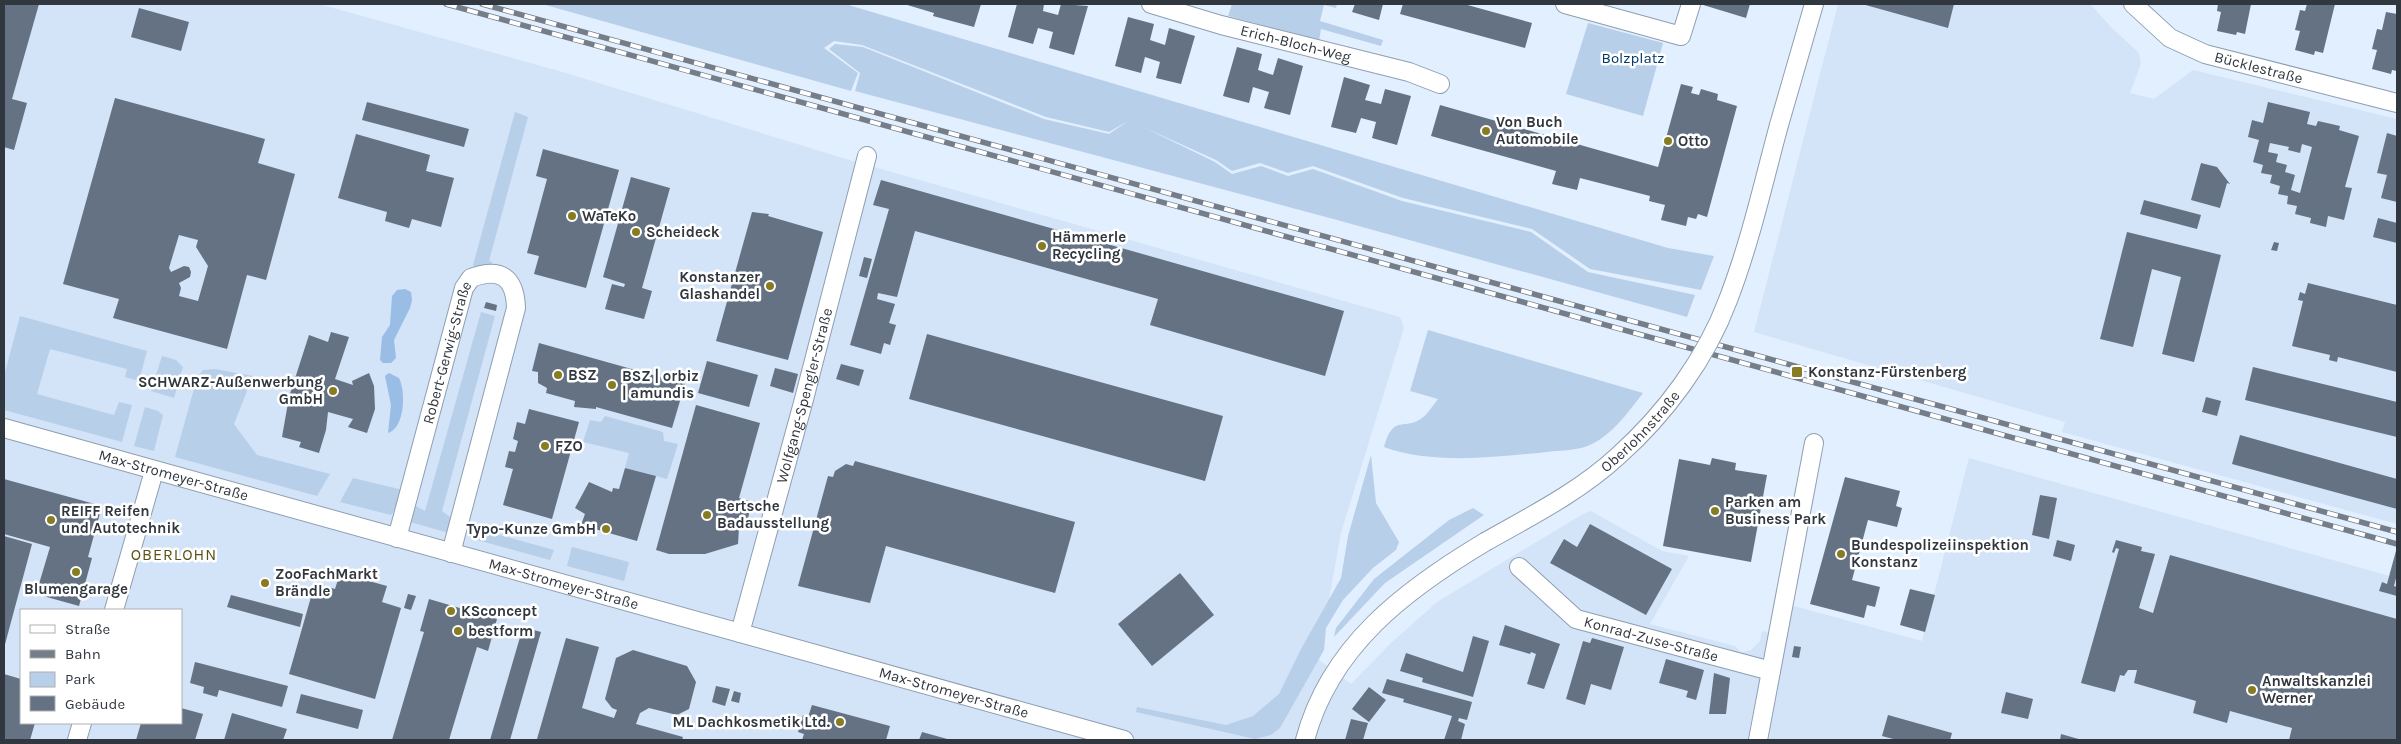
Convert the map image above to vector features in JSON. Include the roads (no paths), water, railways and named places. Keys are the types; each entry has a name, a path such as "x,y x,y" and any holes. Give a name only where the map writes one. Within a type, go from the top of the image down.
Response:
{"street":[{"name":"Erich-Bloch-Weg","path":"1151,4 1220,24 1409,72 1440,84"},
{"path":"1565,4 1681,36 1691,4"},
{"name":"Oberlohnstraße","path":"1306,740 1321,698 1333,674 1356,645 1385,614 1414,587 1485,542 1570,493 1618,456 1673,397 1695,365 1728,301 1748,241 1814,4"},
{"name":"Bücklestraße","path":"2132,4 2170,38 2205,54 2397,103"},
{"name":"Wolfgang-Spengler-Straße","path":"740,633 803,403 867,156"},
{"name":"Robert-Gerwig-Straße","path":"396,538 464,288 471,278 492,273 509,280 514,286 516,308 451,553"},
{"name":"Max-Stromeyer-Straße","path":"4,428 1124,740"},
{"path":"1758,740 1814,443"},
{"path":"114,609 154,471"},
{"name":"Konrad-Zuse-Straße","path":"1519,567 1576,619 1771,671"},
{"path":"77,740 82,724"}],"railway":[{"path":"446,4 2397,544"},
{"path":"482,4 2397,532"}],"place":[{"name":"Von Buch Automobile","path":"1486,131"},
{"name":"Otto","path":"1668,141"},
{"name":"WaTeKo","path":"572,216"},
{"name":"Scheideck","path":"636,232"},
{"name":"Hämmerle Recycling","path":"1042,246"},
{"name":"Konstanzer Glashandel","path":"770,286"},
{"name":"Konstanz-Fürstenberg","path":"1797,372"},
{"name":"BSZ","path":"558,375"},
{"name":"BSZ | orbiz | amundis","path":"612,385"},
{"name":"SCHWARZ-Außenwerbung GmbH","path":"333,391"},
{"name":"FZO","path":"545,446"},
{"name":"Parken am Business Park","path":"1715,511"},
{"name":"Bertsche Badausstellung","path":"707,515"},
{"name":"REIFF Reifen und Autotechnik","path":"51,520"},
{"name":"Typo-Kunze GmbH","path":"606,529"},
{"name":"Bundespolizeiinspektion Konstanz","path":"1841,554"},
{"name":"Blumengarage","path":"76,572"},
{"name":"ZooFachMarkt Brändle","path":"265,583"},
{"name":"KSconcept","path":"451,611"},
{"name":"bestform","path":"458,631"},
{"name":"Anwaltskanzlei Werner","path":"2252,690"},
{"name":"ML Dachkosmetik Ltd.","path":"840,722"}],"district":[{"name":"OBERLOHN","path":"174,554"}],"park label":[{"name":"Bolzplatz","path":"1633,58"}]}
